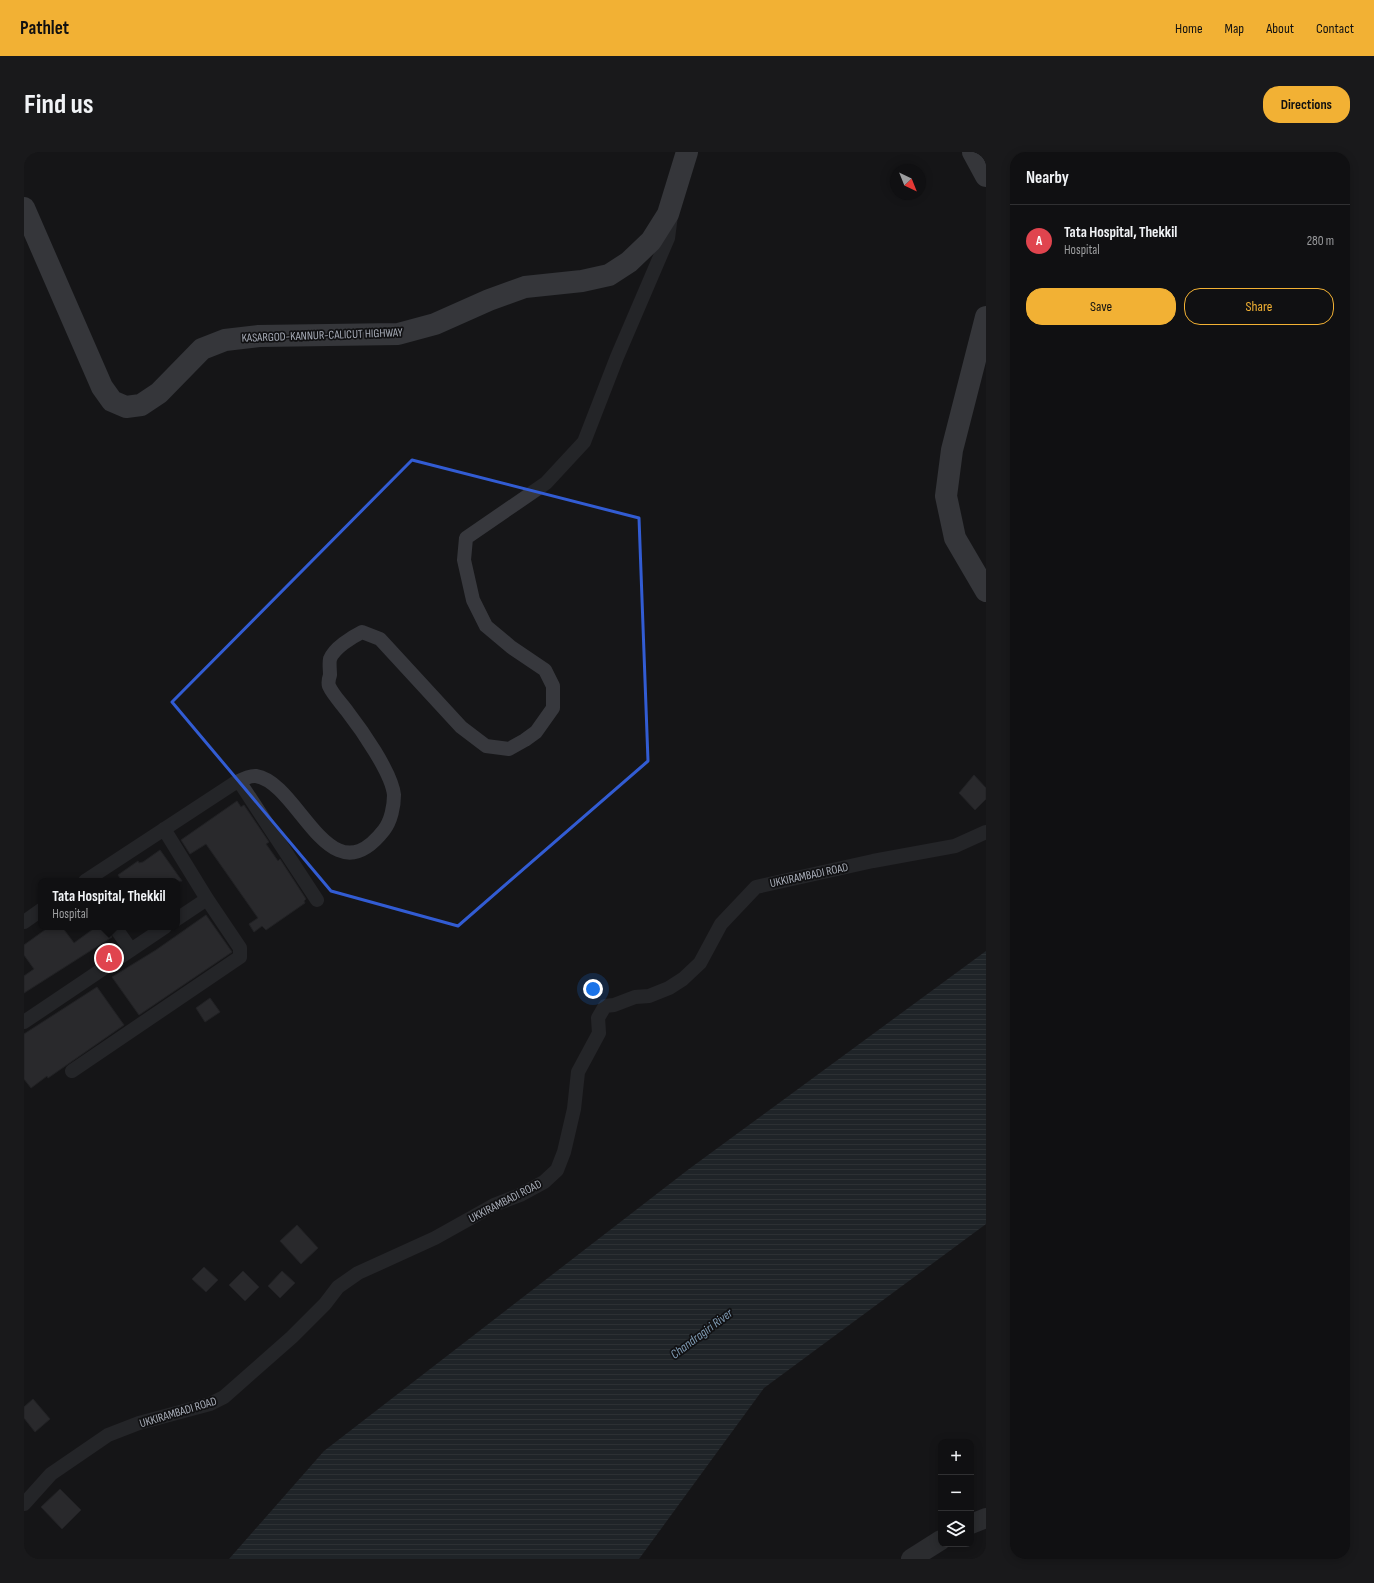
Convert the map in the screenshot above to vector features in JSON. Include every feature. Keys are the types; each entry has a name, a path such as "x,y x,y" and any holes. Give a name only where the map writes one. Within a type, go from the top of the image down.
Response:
{"highway":[{"name":"KASARGOD-KANNUR-CALICUT HIGHWAY","path":"24,208 102,387 112,401 126,407 141,405 158,393 202,349 225,340 259,336 398,334 435,324 489,300 525,287 582,281 609,275 629,262 651,241 668,214 687,152"},
{"path":"973,152 986,176"},
{"path":"986,317 952,450 946,496 955,538 986,590"}],"main road":[{"path":"974,1523 986,1518"},
{"path":"911,1559 938,1542"}],"street":[{"path":"90,878 239,781 254,775 265,778 282,793 323,841 339,851 355,852 372,843 385,829 393,810 394,794 385,769 350,714 329,686 330,659 346,641 362,632 380,639 461,727 486,746 509,748 525,740 536,732 553,708 553,686 545,670 511,647 486,626 473,600 465,566 464,560 466,538 546,483 584,442 617,357 668,238 672,198"},
{"path":"239,781 317,900"},
{"path":"72,1071 240,957 240,948 207,899 164,829"},
{"name":"UKKIRAMBADI ROAD","path":"24,1504 51,1474 108,1435 139,1423 210,1404 224,1398 296,1333 325,1304 338,1286 358,1273 436,1238 494,1205 520,1195 544,1182 556,1170 564,1152 574,1110 578,1072 599,1033 598,1018 605,1006 614,1005 635,997 649,996 669,988 683,979 700,963 722,924 756,887 873,861 955,846 986,832"},
{"path":"180,917 207,899"},
{"path":"24,922 38,912"},
{"path":"117,930 131,950"},
{"path":"24,1022 161,930"}],"highlighted area":[{"path":"412,460 639,518 648,761 458,926 331,891 172,702"}],"water":[{"name":"Chandragiri River","path":"986,951 986,1224 764,1388 639,1559 229,1559 324,1451 689,1169"}],"building":[{"path":"974,775 986,788 986,799 975,810 959,793"},
{"path":"237,801 241,807 244,805 269,842 266,844 278,861 280,859 306,899 304,901 305,903 266,930 262,926 254,932 249,924 258,918 206,844 190,854 181,840"},
{"path":"160,850 180,878 120,878 118,875 138,861 139,863 143,862"},
{"path":"206,915 232,952 139,1015 112,977 156,950"},
{"path":"45,930 64,930 74,943 92,930 108,930 112,937 24,993 24,976 34,969 24,955 24,945"},
{"path":"97,987 124,1025 48,1078 47,1076 31,1088 24,1079 24,1034"},
{"path":"210,998 220,1012 205,1022 196,1008"},
{"path":"297,1225 318,1248 301,1264 280,1241"},
{"path":"204,1267 218,1280 206,1292 192,1279"},
{"path":"243,1271 259,1287 245,1301 229,1285"},
{"path":"282,1271 295,1283 280,1298 268,1286"},
{"path":"33,1399 50,1419 35,1432 24,1418 24,1407"},
{"path":"60,1489 81,1510 62,1529 41,1507"}],"place":[{"name":"Tata Hospital, Thekkil","path":"109,958"}]}
